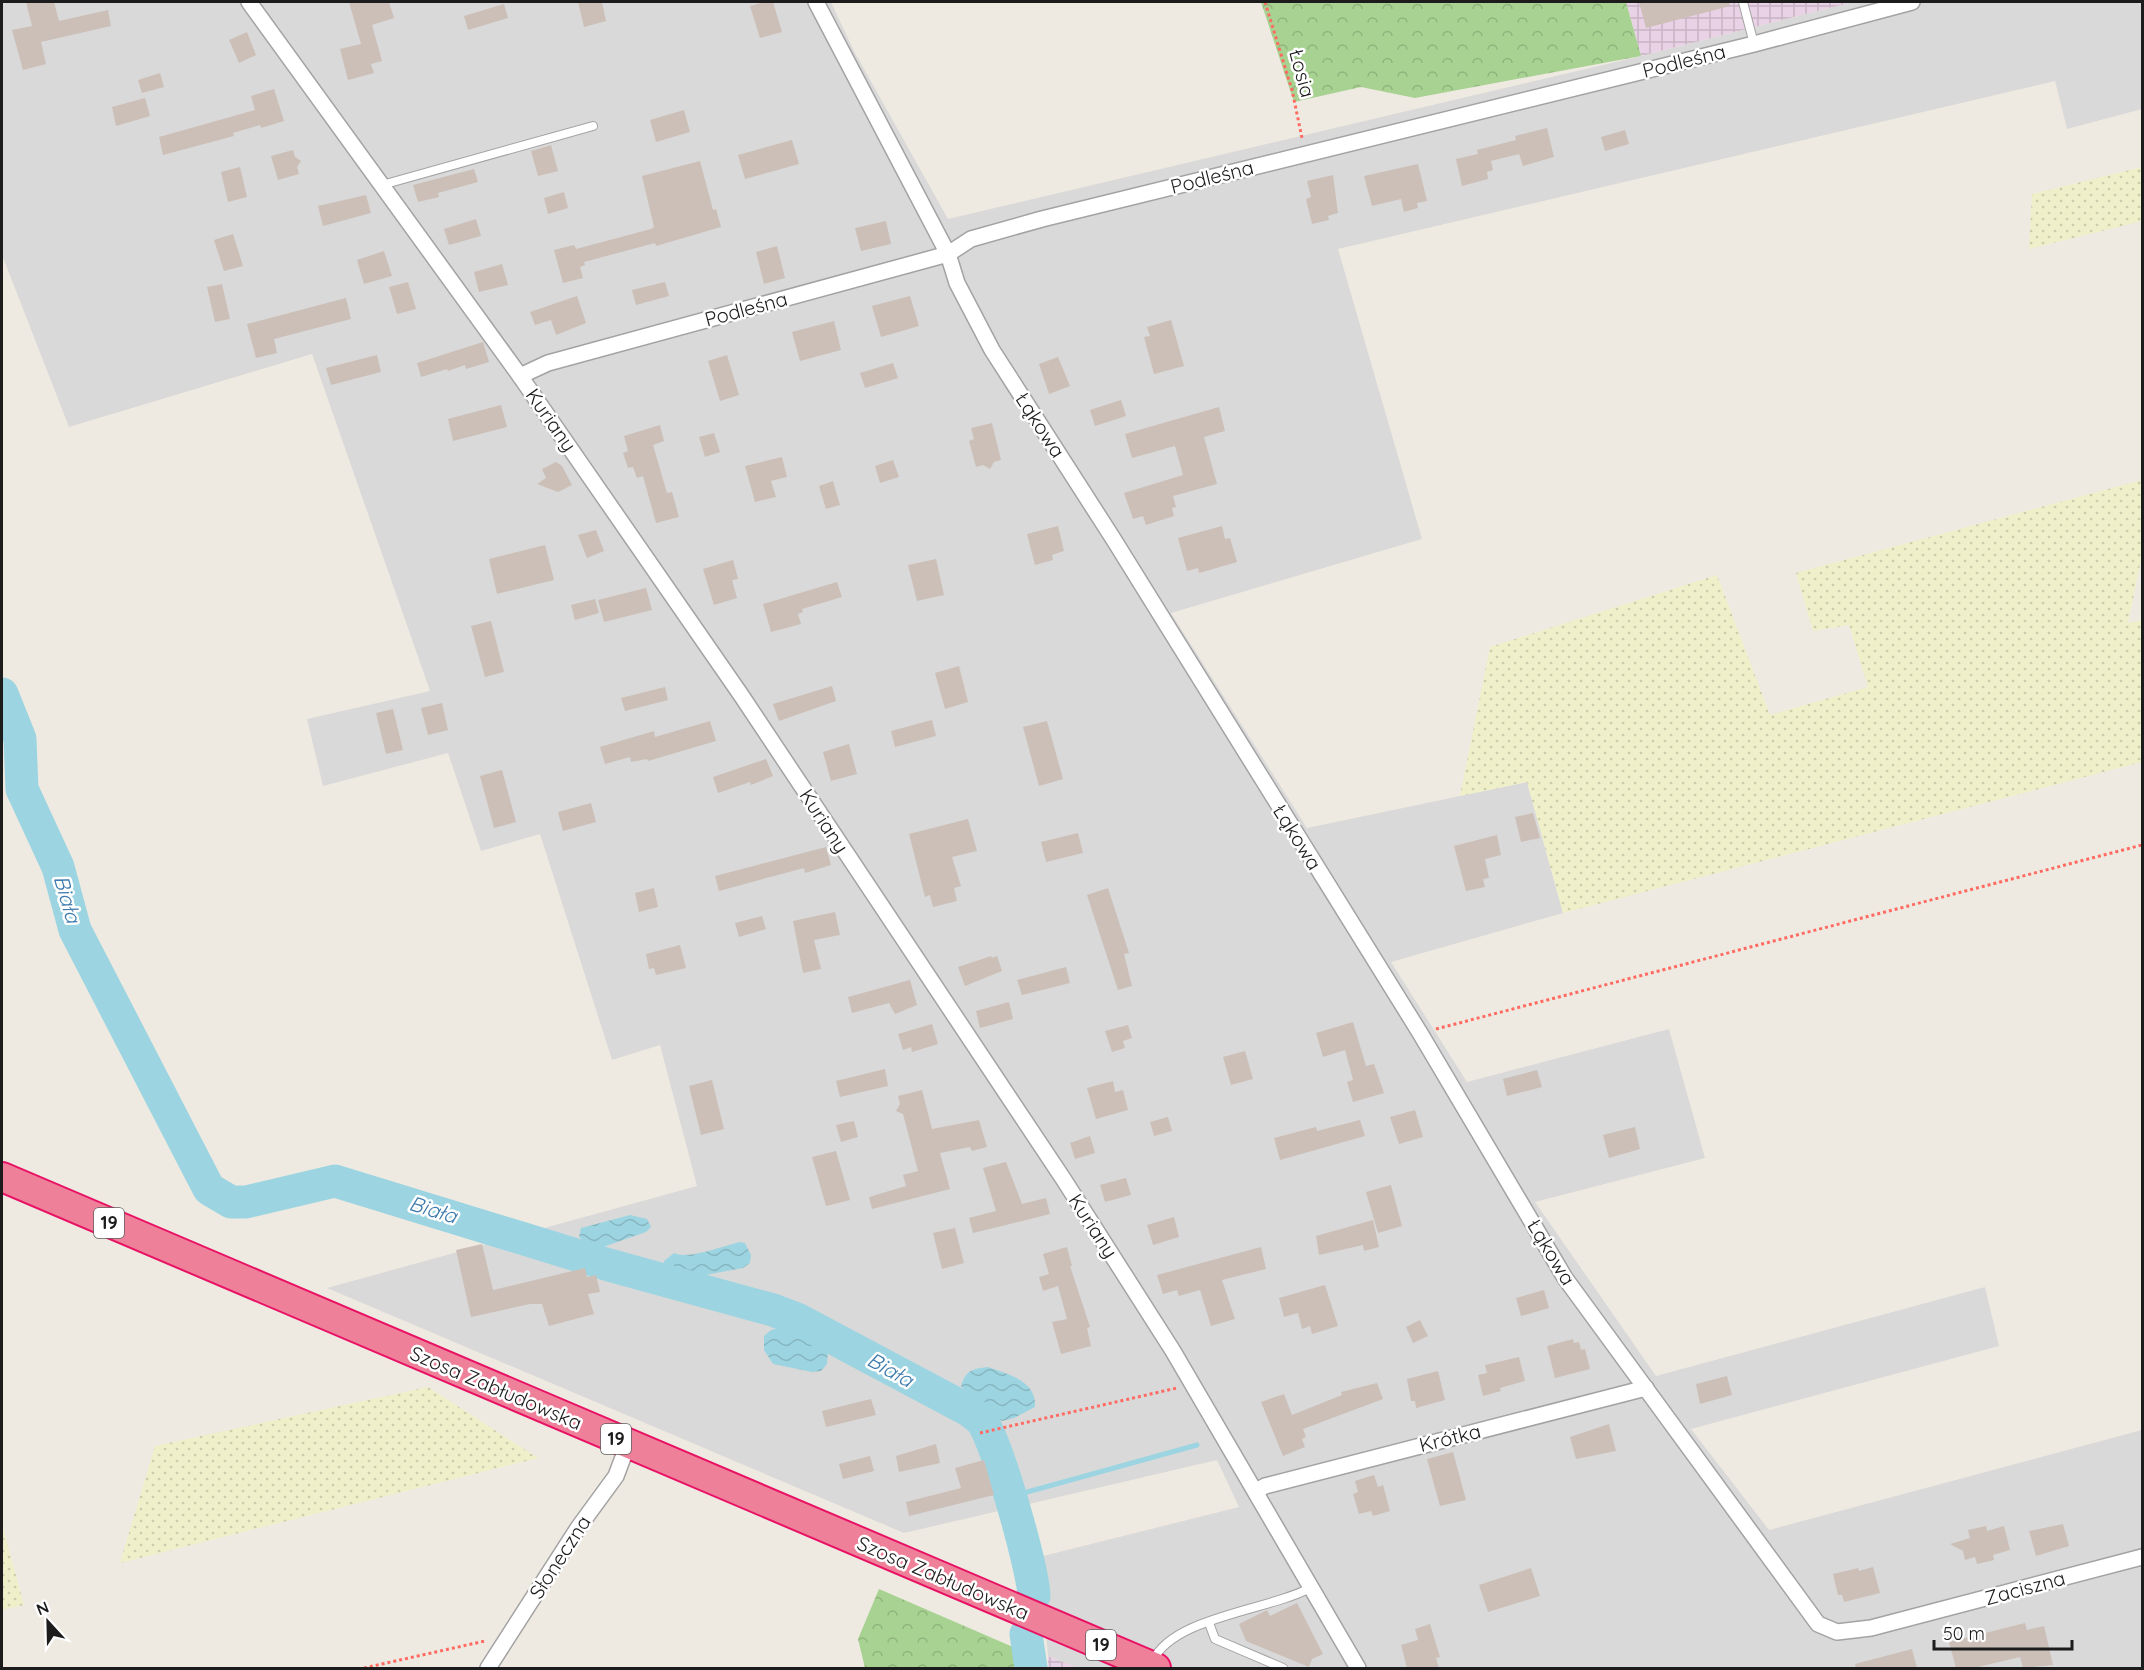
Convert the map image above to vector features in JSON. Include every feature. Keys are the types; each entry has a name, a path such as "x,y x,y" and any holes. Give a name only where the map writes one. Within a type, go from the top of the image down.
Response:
{"highway":[{"name":"Szosa Zabłudowska","path":"2,1177 1154,1667"}],"street":[{"name":"Kuriany","path":"249,2 520,376 741,695 1064,1180 1192,1384 1358,1668"},
{"name":"Łąkowa","path":"816,2 948,254 957,283 992,350 1114,540 1420,1033 1565,1278 1806,1609 1818,1624 1838,1632"},
{"name":"Podleśna","path":"520,376 549,363 948,254 971,239 1011,227 1754,44 1912,2"},
{"name":"Krótka","path":"1256,1491 1265,1486 1646,1388"},
{"name":"Słoneczna","path":"488,1668 578,1528 616,1476 623,1463 628,1444"},
{"name":"Zaciszna","path":"1838,1632 1871,1628 2142,1557"}],"lane":[{"path":"1743,2 1754,44"},
{"path":"382,185 593,126"},
{"path":"1154,1667 1158,1650 1170,1639 1209,1623 1294,1597 1310,1588"},
{"path":"1209,1623 1215,1639 1283,1668"}],"path":[{"name":"Łosia","path":"1265,2 1292,90 1305,154"},
{"path":"1420,1033 2142,845"},
{"path":"980,1433 1192,1384"},
{"path":"364,1668 508,1636"}],"shaded area":[{"path":"2,2 831,2 854,51 948,219 1641,56 1853,2 2142,2 2142,109 2067,129 2055,81 1338,249 1422,539 1171,613 1307,828 1527,782 1563,913 1391,962 1467,1082 1669,1029 1705,1158 1535,1202 1656,1376 1985,1287 1999,1346 1691,1429 1769,1530 2142,1430 2142,1668 1078,1668 1048,1656 1039,1557 1239,1507 1217,1460 904,1533 327,1288 697,1186 660,1045 612,1060 540,834 481,851 448,753 323,786 307,719 430,691 312,354 69,427 2,255"},
{"path":"1626,2 1853,2 1641,56"},
{"path":"1048,1656 1078,1668 1048,1668"}],"green space":[{"path":"1261,2 1626,2 1641,56 1415,98 1361,87 1294,102"},
{"path":"2142,167 2142,221 2029,249 2032,194"},
{"path":"2142,480 2142,555 2128,623 2142,620 2142,762 1563,913 1527,782 1460,796 1490,647 1717,575 1770,715 1868,687 1849,625 1813,631 1796,573"},
{"path":"428,1387 538,1458 120,1563 155,1446"},
{"path":"2,1524 24,1605 2,1610"},
{"path":"879,1589 1013,1647 1018,1668 865,1668 858,1639"}],"water":[{"path":"630,1215 647,1219 651,1227 646,1232 600,1248 590,1246 579,1237 581,1228"},
{"path":"740,1242 745,1243 751,1255 750,1263 743,1268 695,1277 665,1270 664,1261 674,1253 697,1254"},
{"path":"786,1327 828,1351 827,1364 821,1371 812,1372 773,1364 764,1350 764,1336 771,1330"},
{"path":"988,1367 1012,1376 1026,1385 1034,1398 1035,1407 1014,1418 1002,1421 987,1412 961,1386 970,1371"}],"building":[{"path":"26,2 54,2 59,21 108,10 111,26 41,42 46,64 23,70 12,30 32,26"},
{"path":"349,2 389,2 394,18 372,25 382,61 371,64 374,73 348,80 340,49 361,44"},
{"path":"578,2 602,2 606,21 584,27"},
{"path":"773,2 782,32 760,38 750,6"},
{"path":"1639,2 1729,2 1730,6 1646,28"},
{"path":"504,4 508,18 468,30 464,16"},
{"path":"247,32 256,55 239,63 229,40"},
{"path":"160,73 164,87 142,93 138,80"},
{"path":"274,89 284,121 261,128 260,125 233,133 234,136 163,155 159,137 255,110 251,96"},
{"path":"145,98 150,116 116,126 112,107"},
{"path":"684,110 690,132 656,142 650,120"},
{"path":"1547,128 1554,157 1523,166 1519,154 1491,161 1493,170 1487,172 1488,179 1462,186 1456,159 1478,154 1477,150 1516,140 1515,136"},
{"path":"1625,130 1629,144 1605,151 1601,137"},
{"path":"792,140 799,164 745,179 738,155"},
{"path":"551,145 558,171 538,176 531,151"},
{"path":"293,150 295,157 301,161 297,167 299,174 278,180 271,156"},
{"path":"700,161 713,210 716,209 721,227 656,246 655,243 584,262 585,265 580,267 583,278 563,283 554,250 574,245 576,249 651,229 654,227 642,176"},
{"path":"1418,164 1427,201 1417,203 1418,208 1404,212 1401,199 1372,206 1364,176"},
{"path":"240,167 247,197 228,202 221,172"},
{"path":"474,169 478,182 438,193 439,197 418,202 413,185"},
{"path":"1333,175 1338,213 1328,216 1329,220 1312,224 1306,199 1311,197 1307,181"},
{"path":"564,192 568,208 548,214 544,198"},
{"path":"366,195 371,213 323,226 318,206"},
{"path":"476,219 481,236 449,245 444,229"},
{"path":"886,221 891,244 861,251 855,228"},
{"path":"233,234 243,266 224,271 214,240"},
{"path":"777,246 785,278 764,284 756,252"},
{"path":"384,251 392,276 364,284 357,260"},
{"path":"502,264 508,285 479,292 474,272"},
{"path":"408,282 416,309 397,314 389,287"},
{"path":"665,282 669,296 636,305 632,290"},
{"path":"222,284 230,319 215,322 207,287"},
{"path":"577,296 586,323 556,335 551,320 535,325 530,312"},
{"path":"910,296 919,326 881,337 872,306"},
{"path":"346,298 351,319 274,339 277,353 256,358 247,324"},
{"path":"1171,320 1184,366 1154,374 1144,337 1150,336 1147,327"},
{"path":"834,321 841,350 800,361 792,332"},
{"path":"483,342 489,362 466,369 465,365 421,377 417,363"},
{"path":"377,355 381,372 331,385 326,368"},
{"path":"727,355 739,395 720,401 708,361"},
{"path":"1058,357 1070,386 1049,394 1039,364"},
{"path":"893,363 898,378 865,388 860,373"},
{"path":"1121,400 1126,416 1095,426 1090,410"},
{"path":"501,405 507,427 453,441 448,419"},
{"path":"1219,407 1225,431 1204,437 1217,484 1173,496 1176,507 1172,508 1174,516 1146,525 1143,516 1133,519 1124,493 1183,475 1175,446 1132,458 1125,434"},
{"path":"992,423 1001,460 994,462 990,469 983,465 976,467 969,441 974,439 971,428"},
{"path":"660,425 664,441 653,445 667,493 672,492 679,517 656,523 643,476 637,478 633,467 628,468 623,453 628,451 624,436"},
{"path":"714,433 720,452 705,457 699,437"},
{"path":"782,457 787,477 771,481 776,497 755,502 745,466"},
{"path":"893,460 899,477 880,483 875,466"},
{"path":"556,462 562,466 572,485 558,492 537,484 546,478 542,469"},
{"path":"833,481 840,505 826,509 819,486"},
{"path":"1058,526 1064,551 1052,555 1053,560 1035,565 1027,534"},
{"path":"1222,526 1225,539 1230,538 1237,562 1199,573 1198,568 1187,571 1178,538"},
{"path":"596,530 604,551 587,558 578,535"},
{"path":"545,545 554,580 497,594 489,559"},
{"path":"936,559 944,595 917,601 908,565"},
{"path":"733,560 738,579 732,580 737,598 714,605 703,569"},
{"path":"837,582 842,597 802,609 803,612 798,614 801,624 771,632 763,604"},
{"path":"646,588 652,610 604,622 598,600"},
{"path":"595,599 599,613 575,620 571,605"},
{"path":"491,621 504,672 485,677 471,626"},
{"path":"959,666 968,702 945,709 935,673"},
{"path":"832,686 836,701 779,721 773,704"},
{"path":"665,687 668,700 625,711 621,698"},
{"path":"442,703 448,730 428,735 421,708"},
{"path":"393,709 403,750 386,754 376,713"},
{"path":"932,720 936,736 895,747 891,731"},
{"path":"710,721 716,741 648,761 647,759 631,762 630,757 605,764 600,747 654,731 655,737"},
{"path":"1047,721 1063,779 1039,786 1023,727"},
{"path":"849,744 857,774 831,781 823,752"},
{"path":"766,759 773,776 751,785 750,782 718,793 713,777"},
{"path":"502,770 516,822 494,828 480,776"},
{"path":"591,803 596,822 563,831 558,812"},
{"path":"1533,813 1540,838 1521,842 1515,817"},
{"path":"968,819 977,851 952,857 961,886 954,888 957,901 933,907 930,895 925,897 909,834"},
{"path":"1078,833 1083,853 1046,862 1041,842"},
{"path":"1497,835 1501,855 1485,859 1489,878 1483,879 1485,887 1466,891 1454,846"},
{"path":"826,847 831,865 805,873 804,868 719,891 715,876"},
{"path":"654,888 658,907 639,912 635,893"},
{"path":"1108,888 1129,953 1124,954 1132,986 1118,990 1087,895"},
{"path":"835,912 840,935 814,940 821,969 803,973 793,921"},
{"path":"762,916 766,929 739,937 735,923"},
{"path":"680,945 686,968 656,975 654,968 649,969 646,954"},
{"path":"991,956 992,958 997,956 1002,971 965,986 958,967"},
{"path":"1066,967 1070,983 1022,995 1017,980"},
{"path":"910,980 917,1005 895,1014 889,1003 852,1013 848,997"},
{"path":"1009,1002 1013,1019 980,1028 976,1011"},
{"path":"1353,1022 1366,1066 1374,1064 1384,1093 1353,1102 1347,1082 1353,1080 1345,1050 1323,1057 1316,1033"},
{"path":"932,1024 938,1044 912,1052 911,1047 903,1050 898,1034"},
{"path":"1128,1025 1132,1038 1123,1041 1125,1048 1112,1052 1105,1031"},
{"path":"1245,1051 1253,1079 1231,1085 1223,1057"},
{"path":"885,1069 888,1086 840,1097 836,1081"},
{"path":"1537,1070 1542,1087 1507,1096 1503,1079"},
{"path":"712,1080 724,1129 701,1135 689,1086"},
{"path":"1113,1081 1115,1092 1123,1090 1128,1110 1096,1119 1087,1088"},
{"path":"922,1090 932,1129 979,1120 987,1147 972,1151 970,1147 940,1153 950,1189 872,1209 869,1197 906,1186 903,1175 918,1171 903,1114 896,1111 900,1104 898,1096"},
{"path":"1415,1110 1423,1137 1399,1144 1390,1117"},
{"path":"1168,1117 1172,1131 1154,1136 1150,1122"},
{"path":"1360,1120 1365,1136 1280,1160 1274,1138 1316,1127 1317,1131"},
{"path":"854,1121 858,1137 841,1142 836,1125"},
{"path":"1635,1127 1640,1149 1609,1158 1603,1135"},
{"path":"1090,1136 1095,1153 1075,1159 1070,1143"},
{"path":"836,1151 850,1200 826,1206 812,1157"},
{"path":"1006,1162 1022,1204 1046,1198 1050,1214 973,1233 969,1218 996,1211 983,1168"},
{"path":"1126,1178 1131,1195 1105,1202 1100,1185"},
{"path":"1391,1185 1402,1226 1378,1233 1366,1192"},
{"path":"1174,1217 1179,1237 1153,1245 1147,1225"},
{"path":"1373,1220 1379,1247 1364,1251 1363,1245 1319,1255 1316,1236"},
{"path":"955,1228 964,1263 942,1269 933,1233"},
{"path":"482,1244 493,1290 585,1268 587,1277 596,1275 600,1292 588,1294 594,1314 549,1326 542,1304 530,1304 471,1317 456,1250"},
{"path":"1067,1247 1072,1266 1070,1266 1090,1327 1087,1328 1091,1346 1061,1354 1052,1322 1067,1319 1058,1286 1043,1291 1039,1277 1049,1274 1043,1254"},
{"path":"1261,1247 1266,1269 1222,1280 1235,1319 1211,1326 1200,1290 1179,1296 1177,1290 1163,1294 1157,1275"},
{"path":"1325,1285 1338,1326 1312,1334 1310,1326 1302,1329 1298,1313 1284,1317 1279,1298"},
{"path":"1544,1290 1549,1308 1521,1316 1516,1298"},
{"path":"1420,1320 1428,1336 1413,1343 1406,1327"},
{"path":"1573,1339 1574,1343 1579,1342 1581,1350 1585,1349 1590,1369 1555,1378 1547,1346"},
{"path":"1519,1357 1525,1381 1500,1388 1501,1391 1483,1396 1478,1375 1487,1373 1485,1365"},
{"path":"1438,1371 1445,1400 1416,1408 1415,1401 1411,1401 1407,1379"},
{"path":"1727,1376 1732,1395 1700,1404 1696,1384"},
{"path":"1377,1383 1383,1399 1303,1429 1306,1437 1302,1439 1305,1447 1283,1456 1261,1402 1284,1394 1292,1415 1342,1395 1341,1392"},
{"path":"871,1399 876,1415 826,1427 822,1411"},
{"path":"1609,1424 1616,1451 1576,1459 1570,1437"},
{"path":"936,1444 940,1463 899,1472 896,1456"},
{"path":"1453,1452 1466,1500 1440,1506 1427,1459"},
{"path":"870,1456 874,1471 843,1479 839,1464"},
{"path":"984,1460 994,1495 909,1516 906,1502 961,1488 955,1468"},
{"path":"1374,1475 1378,1487 1383,1485 1390,1511 1373,1516 1371,1511 1359,1514 1353,1494 1358,1492 1355,1481"},
{"path":"2063,1524 2069,1546 2036,1556 2029,1531"},
{"path":"1986,1526 1987,1531 2004,1526 2010,1550 1993,1555 1994,1560 1977,1564 1975,1557 1965,1560 1963,1551 1950,1544 1970,1538 1968,1530"},
{"path":"1873,1567 1880,1593 1844,1602 1842,1595 1838,1595 1833,1574"},
{"path":"1531,1568 1540,1596 1488,1612 1479,1585"},
{"path":"1297,1603 1323,1654 1312,1659 1309,1667 1246,1641 1239,1624 1267,1610 1270,1616"},
{"path":"2025,1623 2027,1630 2044,1626 2053,1665 2023,1668 2020,1657 1974,1668 1956,1668 1949,1642"},
{"path":"1430,1624 1440,1657 1436,1658 1439,1668 1407,1668 1401,1645 1418,1640 1415,1629"},
{"path":"1912,1649 1917,1668 1856,1668 1855,1664"}],"waterway":[{"name":"Biała","path":"2,694 20,739 22,789 58,867 75,930 209,1189 231,1202 246,1202 335,1181 609,1265 773,1310 799,1320 970,1411 981,1420 1005,1477 1028,1560 1034,1596"},
{"path":"1009,1497 1197,1445"},
{"name":"Biała","path":"1026,1634 1031,1668"}]}
